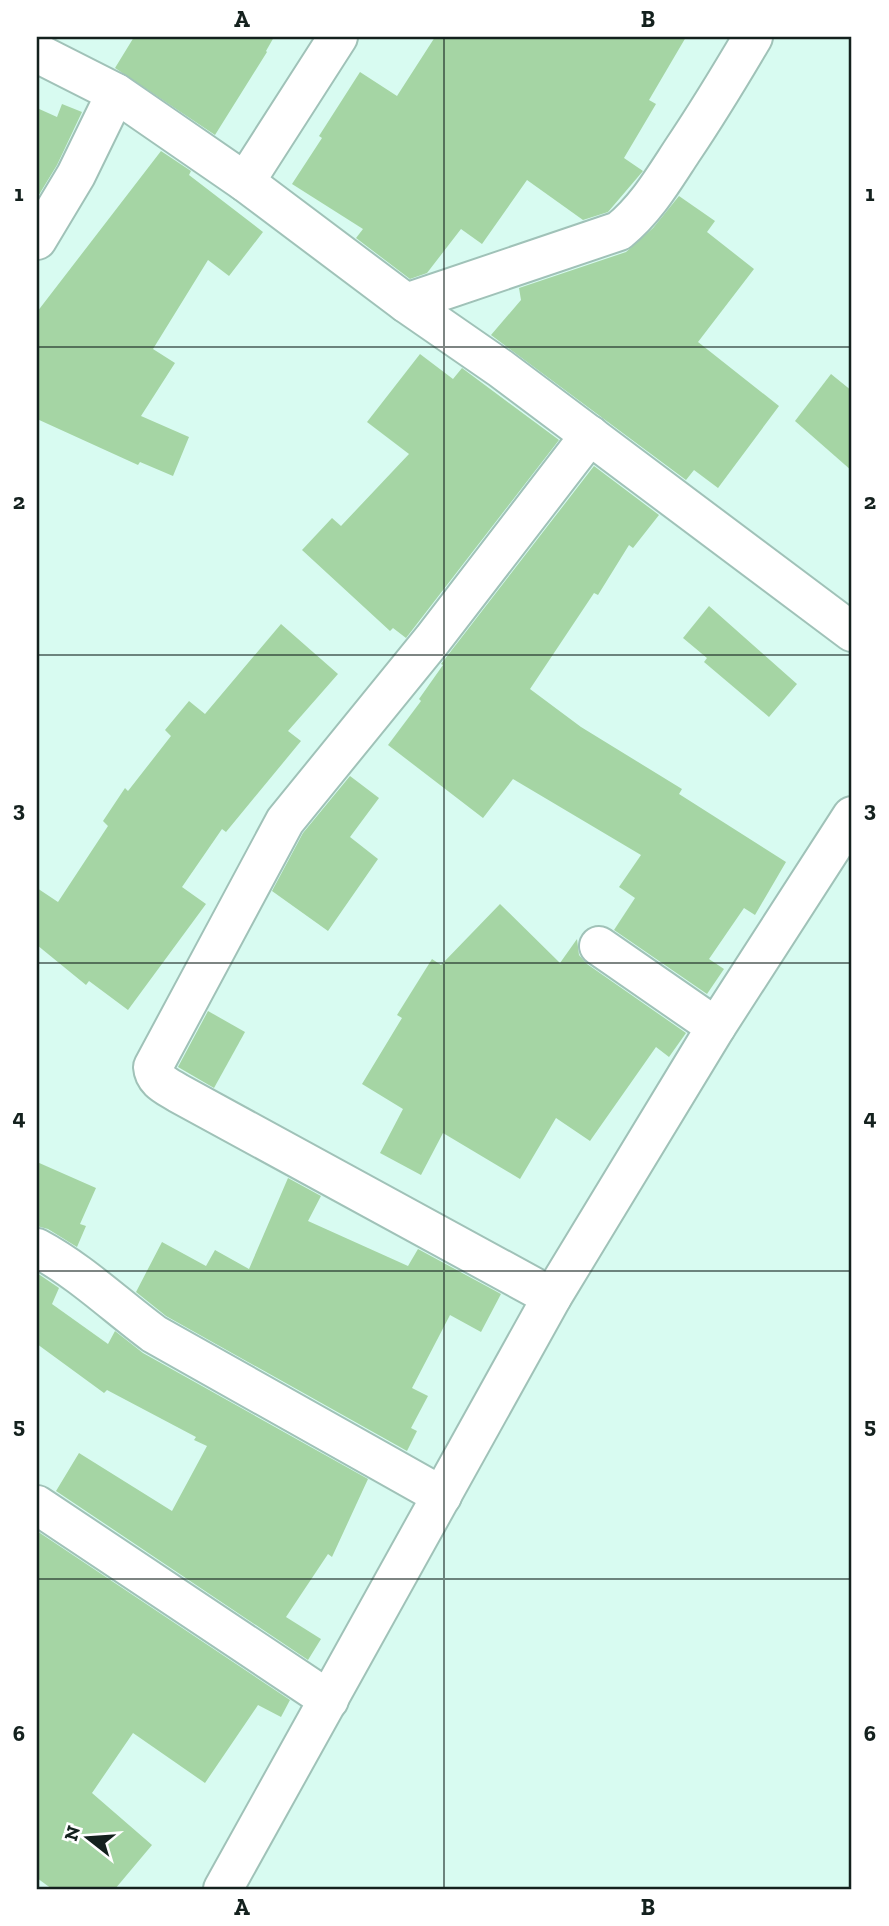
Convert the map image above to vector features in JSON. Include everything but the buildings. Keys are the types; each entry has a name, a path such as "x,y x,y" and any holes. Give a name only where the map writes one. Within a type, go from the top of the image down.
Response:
{"street":[{"path":"245,182 338,37"},
{"path":"406,303 620,231 634,219 654,194 717,99 753,37"},
{"path":"37,53 116,93 245,182 406,303 500,368 852,632"},
{"path":"37,240 76,175 116,93"},
{"path":"552,1297 178,1093 159,1080 153,1073 153,1067 285,821 433,639 590,435"},
{"path":"222,1889 552,1297 716,1027 852,816"},
{"path":"599,946 716,1027"},
{"path":"37,1248 83,1276 154,1334 442,1496"},
{"path":"37,1505 329,1700"}]}
